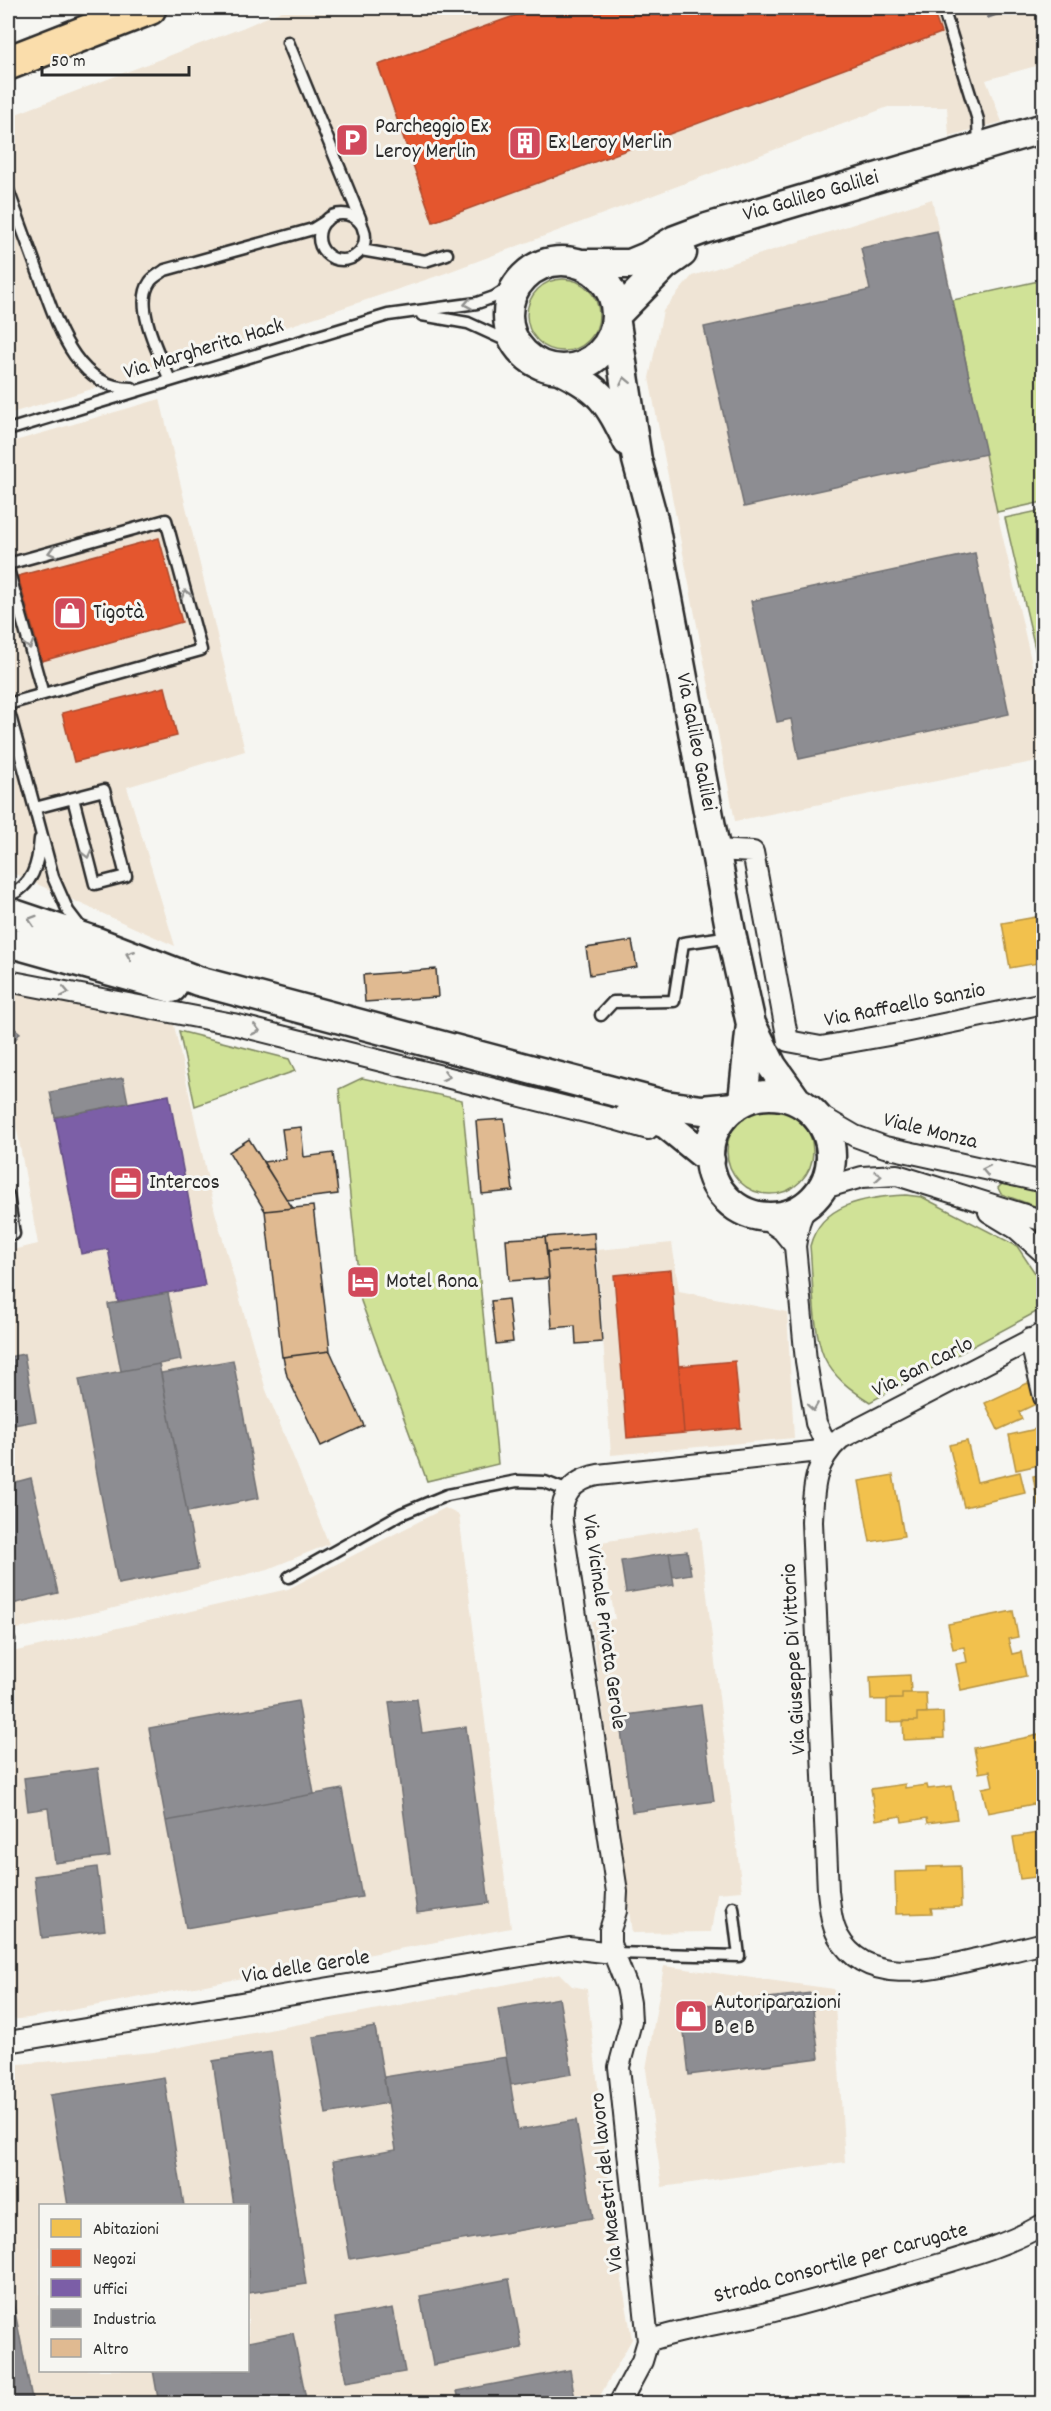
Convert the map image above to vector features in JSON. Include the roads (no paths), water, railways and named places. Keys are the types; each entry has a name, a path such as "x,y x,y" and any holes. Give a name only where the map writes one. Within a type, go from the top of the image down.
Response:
{"highway":[{"path":"8,63 148,8"}],"street":[{"name":"Via Galileo Galilei","path":"582,264 630,264 697,231 1044,128"},
{"name":"Via Galileo Galilei","path":"804,1106 771,1066 751,1024 732,936 653,519 637,460 616,319 665,265 688,250 1044,143"},
{"path":"554,261 582,264 598,273 609,288 616,304 616,319 612,338 603,351 591,361 577,368 561,370 536,363 525,356 516,345 509,330 507,314 510,297 518,282 540,265 554,261"},
{"name":"Via Galileo Galilei","path":"561,370 583,380 604,398 637,460"},
{"name":"Via Raffaello Sanzio","path":"716,850 753,852 788,1041 821,1047 900,1034 1044,1003"},
{"path":"8,912 97,942 198,981 665,1105 702,1110 738,1104 770,1095 804,1106 823,1126 830,1147 830,1169 799,1223 795,1246 806,1361 816,1423 829,1450"},
{"path":"8,942 118,974 636,1112 670,1127 711,1165"},
{"path":"8,981 233,1024 614,1119 658,1133 711,1165"},
{"name":"Via Galileo Galilei","path":"738,1104 751,1024"},
{"path":"738,1104 723,1117 711,1143 711,1165 717,1185 730,1201 741,1209 760,1215 782,1230 795,1246"},
{"name":"Viale Monza","path":"804,1106 855,1136 885,1147 1044,1182"},
{"path":"760,1215 787,1214 813,1197 862,1177 887,1175 903,1176 1044,1221"},
{"path":"959,1194 1017,1229 1044,1253"},
{"path":"1037,1336 1044,1397"},
{"name":"Via San Carlo","path":"829,1450 841,1438 855,1430 1037,1336"},
{"name":"Via Vicinale Privata Gerole","path":"613,1953 610,1944 610,1930 616,1911 617,1892 562,1522 562,1503 568,1491 582,1480 598,1475 829,1450"},
{"name":"Via Giuseppe Di Vittorio","path":"829,1450 818,1467 814,1480 812,1522 827,1871 834,1928 844,1946 867,1964 889,1970 913,1972 1044,1943"},
{"name":"Via delle Gerole","path":"8,2042 569,1948 613,1953"},
{"name":"Via Maestri del lavoro","path":"613,1953 627,1987 630,2003 631,2022 619,2067 648,2341 642,2361 619,2403"},
{"name":"Strada Consortile per Carugate","path":"648,2341 673,2333 753,2316 975,2254 1031,2232 1044,2224"}],"lane":[{"path":"943,8 978,120 979,147"},
{"path":"288,42 364,232 361,249 356,255 342,260 328,256 313,240 299,234"},
{"path":"8,190 62,335 68,344 81,362 100,381 119,388 147,387"},
{"path":"170,380 147,322 143,304 145,291 151,279 165,270 313,230 345,207 350,193"},
{"path":"323,250 319,238 322,226 329,219 338,215 351,217 357,221 364,232"},
{"path":"361,249 425,261 447,254"},
{"name":"Via Margherita Hack","path":"8,430 388,315 477,303 494,297 518,282"},
{"name":"Via Margherita Hack","path":"413,313 468,323 516,345"},
{"path":"8,564 166,520 201,650 8,706 53,878 75,922 97,942"},
{"path":"8,569 43,694"},
{"path":"35,808 73,798 104,790 126,876 95,884 73,798"},
{"path":"8,896 23,888 33,875 38,859 41,830"},
{"path":"601,1015 613,1002 674,1001 683,943 732,936"},
{"path":"8,1196 14,1234"},
{"path":"289,1577 401,1514 447,1495 524,1481 545,1482 568,1491"},
{"path":"613,1953 739,1956 733,1907"}],"place":[{"name":"Parcheggio Ex Leroy Merlin","path":"352,140"},
{"name":"Ex Leroy Merlin","path":"525,143"},
{"name":"Tigotà","path":"70,613"},
{"name":"Intercos","path":"126,1183"},
{"name":"Motel Rona","path":"363,1282"},
{"name":"Autoriparazioni B e B","path":"691,2016"}]}
